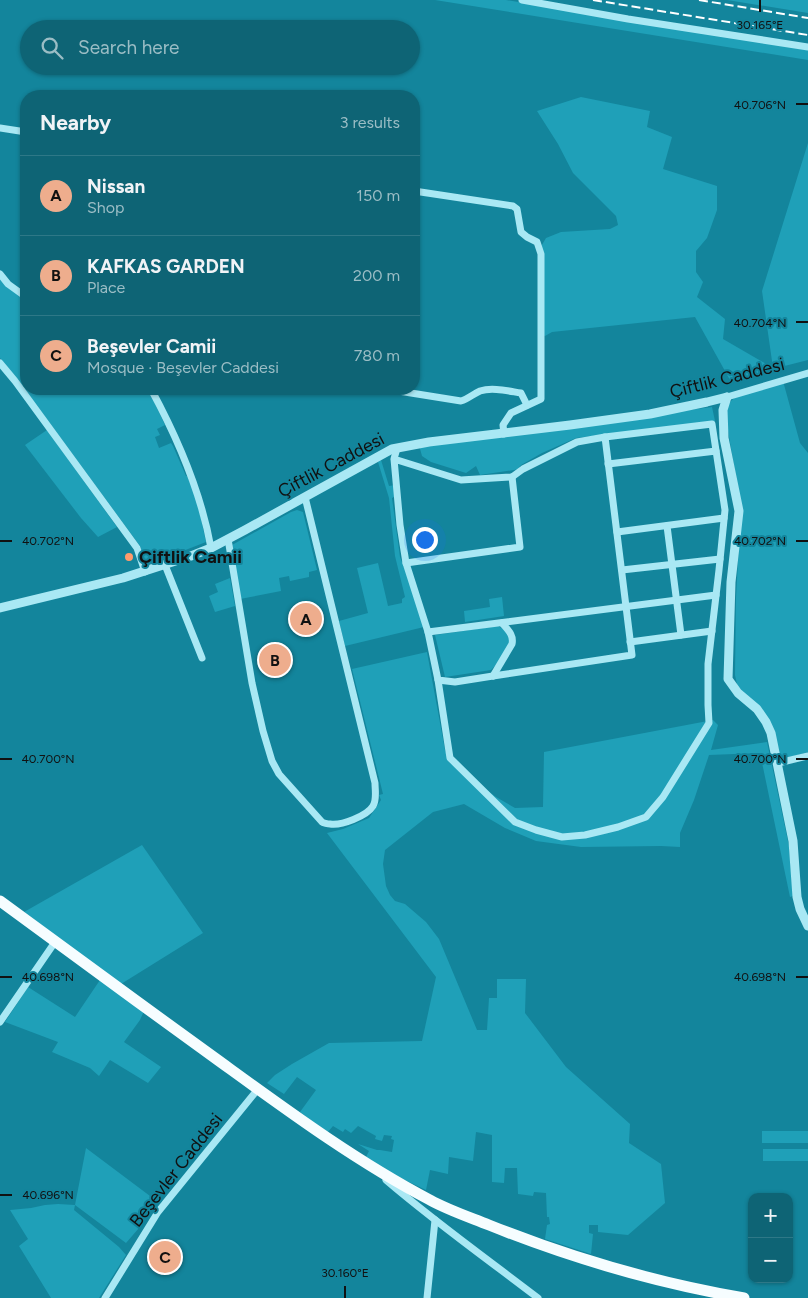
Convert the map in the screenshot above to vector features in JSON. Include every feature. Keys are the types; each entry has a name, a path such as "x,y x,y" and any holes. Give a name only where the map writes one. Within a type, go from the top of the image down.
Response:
{"main road":[{"path":"0,901 258,1089 374,1169 432,1202 517,1236 605,1266 702,1291 744,1298"}],"street":[{"path":"522,0 808,47"},
{"path":"0,128 20,131"},
{"path":"420,192 513,206 517,210 521,232 537,242 541,254 541,400 511,413 504,425 504,434"},
{"path":"0,274 8,284 20,293"},
{"path":"0,363 20,388"},
{"name":"Çiftlik Caddesi","path":"0,608 146,572 210,548 392,449 429,442 650,414 707,402 808,373"},
{"path":"420,394 461,401 480,391 500,390 521,393 527,405"},
{"path":"25,395 137,548 146,572"},
{"path":"154,395 194,482 210,548"},
{"path":"727,396 723,410 724,438 739,511 731,582 728,678 738,693 757,710 771,733 792,841 797,898 808,926"},
{"path":"394,460 461,480 512,477 523,469 577,442 712,424 725,510 708,664 709,723 663,797 646,817 618,827 585,835 562,837 536,830 515,822 450,758 438,680 428,632 406,563 400,525 394,460 397,448"},
{"path":"438,680 455,682 632,655 605,437"},
{"path":"608,464 716,451"},
{"path":"406,563 520,547 512,477"},
{"path":"228,539 253,691 272,761 279,774 322,822 329,824 344,823 366,813 373,807 376,795 374,783 305,497"},
{"path":"617,532 724,518"},
{"path":"666,526 681,635"},
{"path":"622,570 720,559"},
{"path":"165,565 202,658"},
{"path":"428,632 716,595"},
{"path":"492,676 512,644 513,639 512,634 502,623"},
{"path":"630,642 712,631"},
{"path":"778,763 808,756"},
{"path":"0,1022 55,942"},
{"name":"Beşevler Caddesi","path":"105,1298 158,1212 258,1089"},
{"path":"374,1169 401,1194 538,1298"},
{"path":"427,1298 435,1220"}],"shaded area":[{"path":"435,0 506,0 808,50 808,60"},
{"path":"727,0 808,0 808,13"},
{"path":"581,97 650,111 647,127 672,137 663,169 717,186 717,210 707,238 696,251 696,272 703,282 697,297 725,319 723,339 773,368 762,291 808,143 808,360 730,380 695,317 552,332 545,336 539,334 539,250 546,238 561,232 610,229 618,225 616,216 573,173 558,144 537,111"},
{"path":"0,278 20,294 20,383 0,358"},
{"path":"783,381 800,443 808,453 808,752 786,757 779,755 770,721 738,689 735,675 736,598 741,506 726,412 729,403 734,398"},
{"path":"29,395 151,395 165,425 157,429 160,435 155,437 159,448 171,443 173,446 194,492 206,542 147,565 140,546"},
{"path":"712,407 715,421 576,438 542,453 521,465 518,469 480,475 476,466 466,473 431,462 422,456 419,445"},
{"path":"47,430 117,527 98,537 81,518 25,445"},
{"path":"381,460 389,486 395,485 394,497 392,498 400,557 424,627 345,646 339,621 368,613 357,568 378,563 388,606 402,603 402,599 405,597 395,556 389,498 378,462"},
{"path":"297,510 303,512 317,570 309,572 309,577 290,581 289,576 279,578 281,591 240,599 232,545"},
{"path":"230,578 235,606 215,612 209,596 218,592 215,584"},
{"path":"502,597 504,616 465,622 464,611 490,607 489,599"},
{"path":"498,626 505,630 511,640 500,661 491,670 445,677 435,635"},
{"path":"427,652 445,750 450,763 496,797 515,808 543,807 544,752 713,720 718,725 711,750 767,742 789,846 793,896 790,897 760,753 709,755 694,800 680,833 680,847 581,847 536,841 505,828 464,804 433,812 385,850 383,864 386,886 390,895 395,901 405,904 426,922 439,939 477,1030 487,1030 489,998 497,998 497,979 526,979 525,1013 566,1067 630,1124 629,1143 661,1164 665,1203 628,1235 598,1232 598,1225 589,1225 589,1233 593,1234 591,1254 545,1239 547,1225 550,1224 549,1217 547,1217 546,1193 534,1192 533,1196 518,1194 517,1168 505,1168 504,1183 492,1182 492,1135 476,1132 473,1161 449,1157 448,1174 430,1170 426,1190 394,1175 366,1157 369,1151 358,1144 392,1152 394,1140 391,1139 392,1136 384,1135 382,1141 375,1139 376,1136 358,1126 351,1133 345,1129 343,1132 333,1126 327,1133 300,1112 316,1090 297,1077 284,1094 267,1083 275,1075 292,1064 329,1043 422,1041 436,977 327,833 343,829 369,818 381,800 379,795 383,794 352,669"},
{"path":"142,845 203,933 121,984 24,912"},
{"path":"100,980 144,1011 140,1020 124,1042 161,1067 148,1083 110,1060 99,1076 90,1068 52,1052 58,1042 5,1022 28,987 75,1017"},
{"path":"762,1131 808,1131 808,1143 762,1143"},
{"path":"86,1148 158,1202 126,1243 75,1205"},
{"path":"763,1149 808,1149 808,1161 763,1161"},
{"path":"58,1204 75,1205 74,1210 126,1255 99,1298 51,1298 19,1246 28,1239 10,1210"}],"railway":[{"path":"593,0 808,35"},
{"path":"699,0 808,18"}],"place":[{"name":"Çiftlik Camii","path":"129,557"},
{"name":"Nissan","path":"306,619"},
{"name":"KAFKAS GARDEN","path":"275,660"},
{"name":"Beşevler Camii","path":"165,1257"}]}
